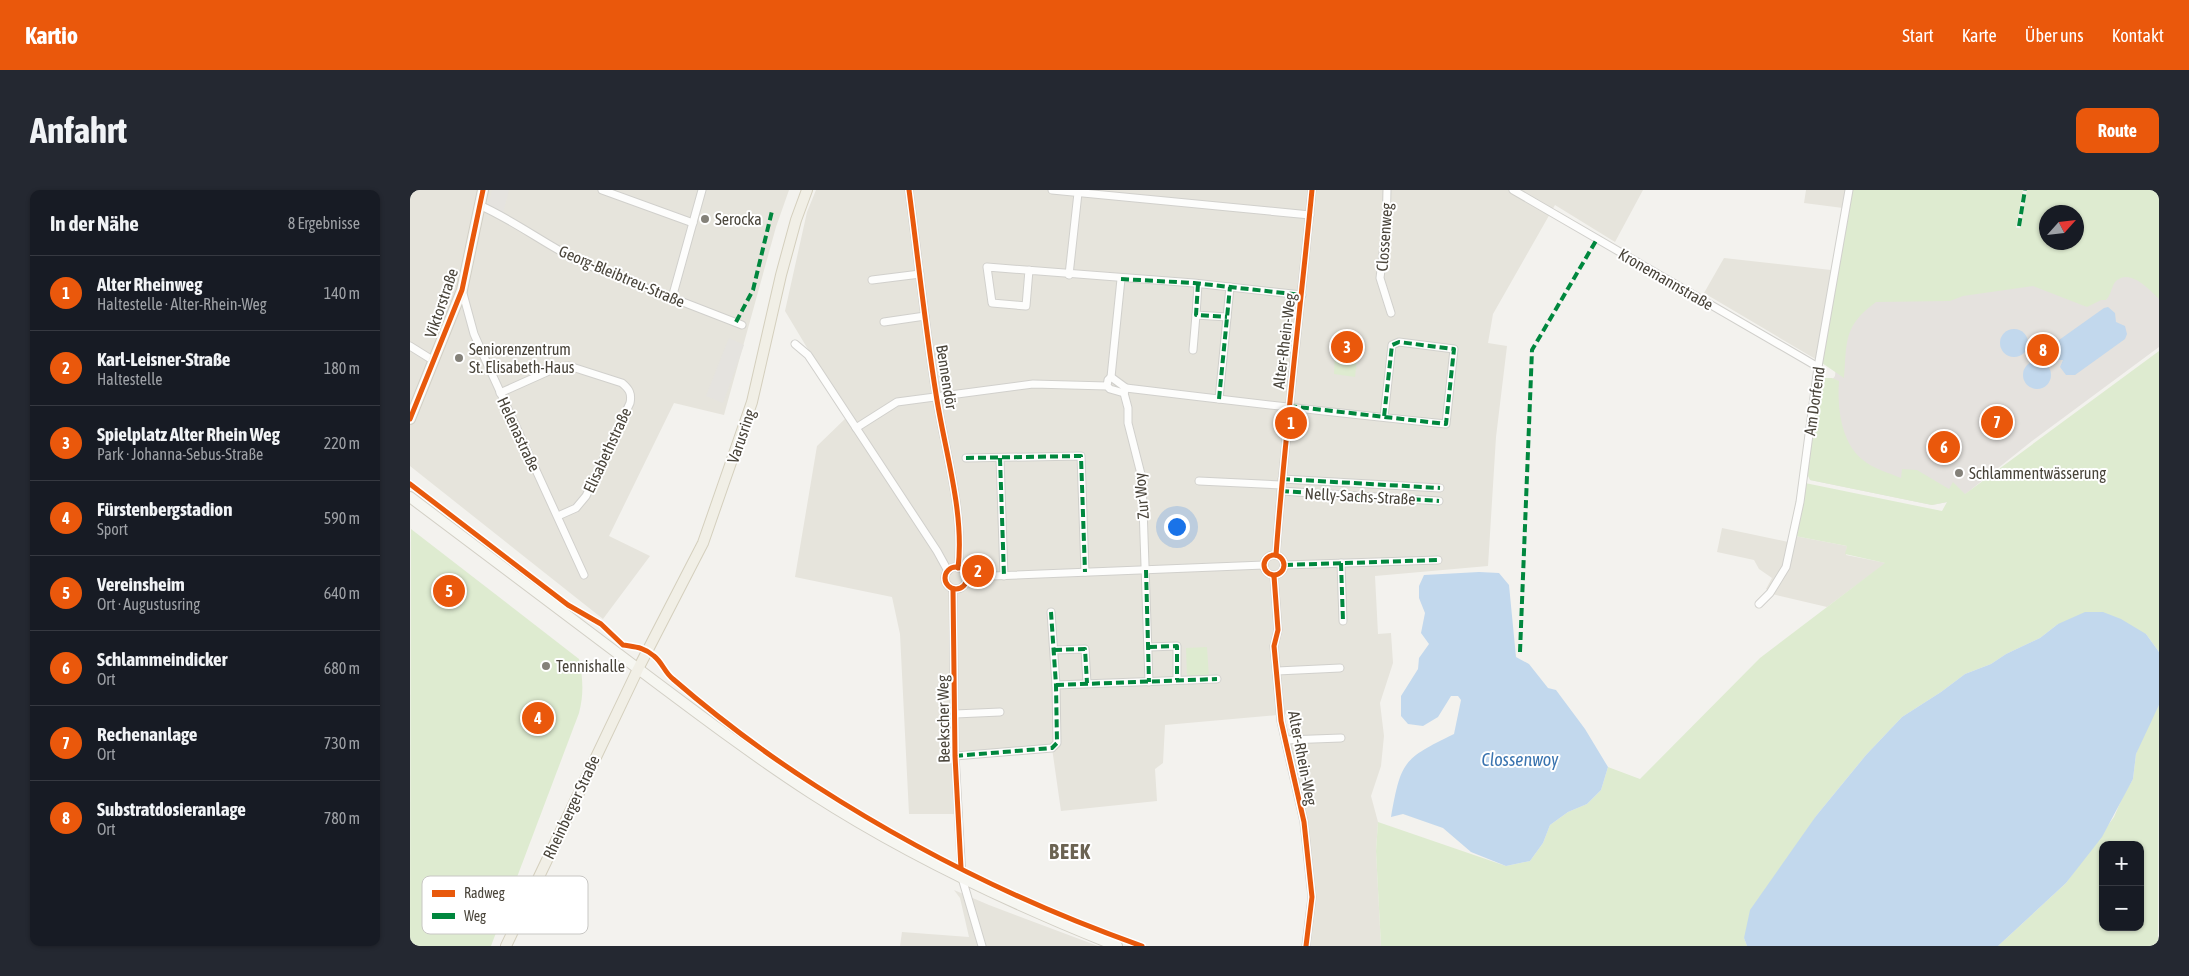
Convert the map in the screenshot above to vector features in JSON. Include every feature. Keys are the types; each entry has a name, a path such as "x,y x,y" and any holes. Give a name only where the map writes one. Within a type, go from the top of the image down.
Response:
{"main road":[{"name":"Viktorstraße","path":"410,420 462,290 483,190"},
{"name":"Varusring","path":"638,669 703,543 742,434 752,402 781,275 796,220 807,190"},
{"path":"410,497 719,730 813,794 886,838 962,878 1059,923 1117,946"},
{"name":"Rheinberger Straße","path":"539,876 638,669"},
{"name":"Rheinberger Straße","path":"506,946 512,934"}],"street":[{"path":"602,190 693,223"},
{"path":"672,298 702,190"},
{"name":"Bennendör","path":"909,190 936,396 950,466 958,528 958,568"},
{"path":"1052,190 1310,215"},
{"name":"Alter-Rhein-Weg","path":"1276,555 1281,485 1312,190"},
{"name":"Clossenweg","path":"1387,190 1386,229 1380,278 1392,312"},
{"name":"Kronemannstraße","path":"1513,190 1818,367"},
{"name":"Am Dorfend","path":"1759,604 1770,592 1786,567 1800,502 1818,367 1849,190"},
{"path":"1069,275 1078,193"},
{"name":"Georg-Bleibtreu-Straße","path":"479,205 493,211 565,255 742,325"},
{"path":"1029,270 1026,306 992,303 987,267 1029,270 1069,275 1198,284 1302,295"},
{"path":"872,280 920,274"},
{"path":"1107,386 1108,380 1111,377 1121,279"},
{"path":"1193,350 1198,284"},
{"path":"1219,399 1230,287"},
{"name":"Helenastraße","path":"462,290 474,334 584,575"},
{"path":"1196,315 1227,318"},
{"path":"884,322 925,316"},
{"path":"856,428 897,402 1033,384 1107,386 1110,389 1289,406 1384,417 1446,424 1454,349 1400,342 1392,345 1384,417"},
{"path":"796,344 808,355 937,551 948,571 946,582 953,589 960,588 965,584 967,577 964,571 958,568 948,571"},
{"path":"410,346 434,361"},
{"name":"Elisabethstraße","path":"500,393 558,367 569,366 622,383 628,388 631,396 630,403 586,496 576,508 558,516"},
{"path":"1111,377 1125,390"},
{"name":"Zur Woy","path":"1125,390 1128,423 1142,478 1150,682"},
{"path":"966,458 1081,456 1085,572"},
{"path":"1000,458 1004,576"},
{"path":"1199,481 1281,485"},
{"name":"Nelly-Sachs-Straße","path":"1281,485 1440,488"},
{"name":"Nelly-Sachs-Straße","path":"1281,485 1440,501"},
{"path":"1276,555 1282,558 1285,564 1283,571 1274,576 1266,572 1264,565 1268,557 1276,555"},
{"path":"1285,564 1438,560"},
{"path":"1341,563 1342,620"},
{"path":"967,577 1264,565"},
{"name":"Alter-Rhein-Weg","path":"1274,576 1278,630 1274,646 1281,721 1304,822 1312,897 1306,946"},
{"name":"Beekscher Weg","path":"953,589 955,756 962,878 982,946"},
{"path":"955,756 1052,748 1057,743 1056,685 1051,612"},
{"path":"1148,647 1176,646 1177,680"},
{"path":"1054,650 1085,649 1087,683"},
{"path":"1277,671 1340,668"},
{"path":"1056,685 1217,678"},
{"path":"955,714 1000,712"},
{"path":"1286,740 1341,738"}],"shaded area":[{"path":"410,190 789,190 776,227 724,415 674,403 609,536 650,556 603,619 410,466"},
{"path":"492,190 509,190 503,213 488,205"},
{"path":"816,190 1643,190 1615,242 1555,205 1493,314 1488,343 1507,346 1496,437 1488,566 1375,576 1378,634 1391,633 1393,663 1380,703 1384,736 1381,766 1371,796 1378,822 1376,851 1381,946 1308,946 1314,898 1306,822 1290,742 1289,714 1165,725 1163,763 1155,769 1157,801 1061,811 1052,748 955,756 959,814 909,814 900,634 892,597 795,577 817,446 848,416 785,311 807,212"},
{"path":"1806,190 1846,190 1843,208 1804,203"},
{"path":"1850,198 2039,232 2039,250 2084,250 2084,245 2159,274 2159,347 2032,441 1958,500 1932,505 1810,480 1832,380 1835,376"},
{"path":"1724,258 1831,270 1817,360 1704,293"},
{"path":"729,338 744,345 723,403 706,396"},
{"path":"1722,528 1793,543 1795,536 1847,546 1846,555 1886,563 1827,607 1772,594 1766,589 1772,578 1759,569 1754,560 1717,552"},
{"path":"954,890 1098,946 900,946 902,932 969,937 960,898"}],"green space":[{"path":"1852,190 2023,190 2016,228 2020,229 2027,190 2159,190 2159,299 2139,281 2126,277 2120,278 2115,282 2106,300 2101,300 2087,307 2033,286 1963,296 1950,301 1876,302 1865,311 1852,327 1847,344 1844,378 1822,363"},
{"path":"1336,331 1360,334 1355,377 1334,374"},
{"path":"2159,351 2159,652 2146,634 2058,624 2040,638 2006,654 1991,664 1965,674 1902,717 1866,755 1816,816 1744,938 1747,946 1381,946 1376,851 1378,822 1506,866 1530,861 1543,843 1550,825 1568,812 1587,804 1601,790 1608,767 1640,779 1760,658 1885,563 1845,554 1847,546 1795,536 1805,483 1942,511 1947,502 1932,505 1810,480 1807,474 1820,378 1832,378 1839,381 1840,413 1845,434 1856,453 1863,460 1901,478 1902,469 1917,470 1949,489 1953,482 1965,494"},
{"path":"411,529 579,659 582,699 579,713 517,876 422,876 422,934 496,934 491,946 410,946"},
{"path":"1207,647 1209,677 1187,678 1186,648"},
{"path":"2159,705 2158,946 1998,946 2066,883 2114,817 2133,779 2136,754 2142,737"}],"water":[{"path":"2108,307 2115,313 2116,322 2125,326 2127,334 2125,339 2075,375 2066,375 2060,367 2063,360 2059,360 2051,354 2052,345"},
{"path":"2014,329 2024,333 2028,343 2024,353 2014,357 2004,353 2000,343 2004,333"},
{"path":"2037,361 2047,365 2051,375 2047,385 2037,389 2027,385 2023,375 2027,365"},
{"name":"Clossenwoy","path":"1479,572 1499,573 1509,585 1516,657 1529,664 1548,688 1556,690 1585,729 1608,767 1601,790 1587,804 1568,812 1550,825 1543,843 1530,861 1506,866 1471,852 1443,828 1403,814 1391,817 1398,784 1407,764 1414,756 1454,734 1461,700 1458,696 1451,696 1438,717 1423,726 1408,724 1401,716 1401,696 1418,669 1419,658 1429,644 1421,633 1425,613 1419,598 1419,586 1424,575"},
{"path":"2085,612 2103,612 2121,619 2146,634 2159,652 2159,705 2136,754 2133,779 2102,837 2066,883 1998,946 1747,946 1744,938 1750,910 1816,816 1866,755 1902,717 1965,674 1991,664 2006,654 2040,638 2058,624"}],"marked path":[{"path":"2019,226 2025,190"},
{"path":"736,322 753,290 772,211"},
{"path":"1520,652 1532,350 1597,239"},
{"path":"1121,279 1194,283 1302,295"},
{"path":"1198,284 1196,315 1227,317"},
{"path":"1219,399 1230,287"},
{"path":"1289,406 1446,424 1454,349 1399,342 1392,345 1384,417"},
{"path":"966,458 1081,456 1085,572"},
{"path":"1000,458 1004,576"},
{"path":"1282,479 1440,488"},
{"path":"1281,491 1439,501"},
{"path":"1285,565 1438,560"},
{"path":"1341,563 1343,621"},
{"path":"1146,570 1149,682"},
{"path":"955,756 1052,748 1057,743 1056,685 1051,612"},
{"path":"1149,647 1177,646 1177,680"},
{"path":"1054,650 1085,649 1087,683"},
{"path":"1056,685 1217,679"}],"cycle path":[{"path":"410,419 462,290 483,190"},
{"path":"909,190 932,368 953,481 959,525 958,568"},
{"path":"1276,555 1288,418 1312,190"},
{"path":"410,484 568,605 601,624 623,645 647,651 657,658 670,677 707,708 797,774 854,810 933,855 1015,895 1142,946"},
{"path":"1270,555 1278,555 1284,561 1284,565 1284,569 1278,575 1270,575 1264,569 1264,561 1270,555"},
{"path":"956,567 964,570 967,578 964,586 956,589 948,586 945,578 948,570 956,567"},
{"path":"1274,576 1278,630 1274,646 1281,721 1304,822 1312,897 1306,946"},
{"path":"953,589 955,756 961,868"}],"place":[{"name":"Serocka","path":"705,219"},
{"name":"Spielplatz Alter Rhein Weg","path":"1347,347"},
{"name":"Substratdosieranlage","path":"2043,350"},
{"name":"Seniorenzentrum St. Elisabeth-Haus","path":"459,358"},
{"name":"Rechenanlage","path":"1997,422"},
{"name":"Alter Rheinweg","path":"1291,423"},
{"name":"Schlammeindicker","path":"1944,447"},
{"name":"Schlammentwässerung","path":"1959,473"},
{"name":"Karl-Leisner-Straße","path":"978,571"},
{"name":"Vereinsheim","path":"449,591"},
{"name":"Tennishalle","path":"546,666"},
{"name":"Fürstenbergstadion","path":"538,718"}],"district":[{"name":"BEEK","path":"1070,852"}]}
